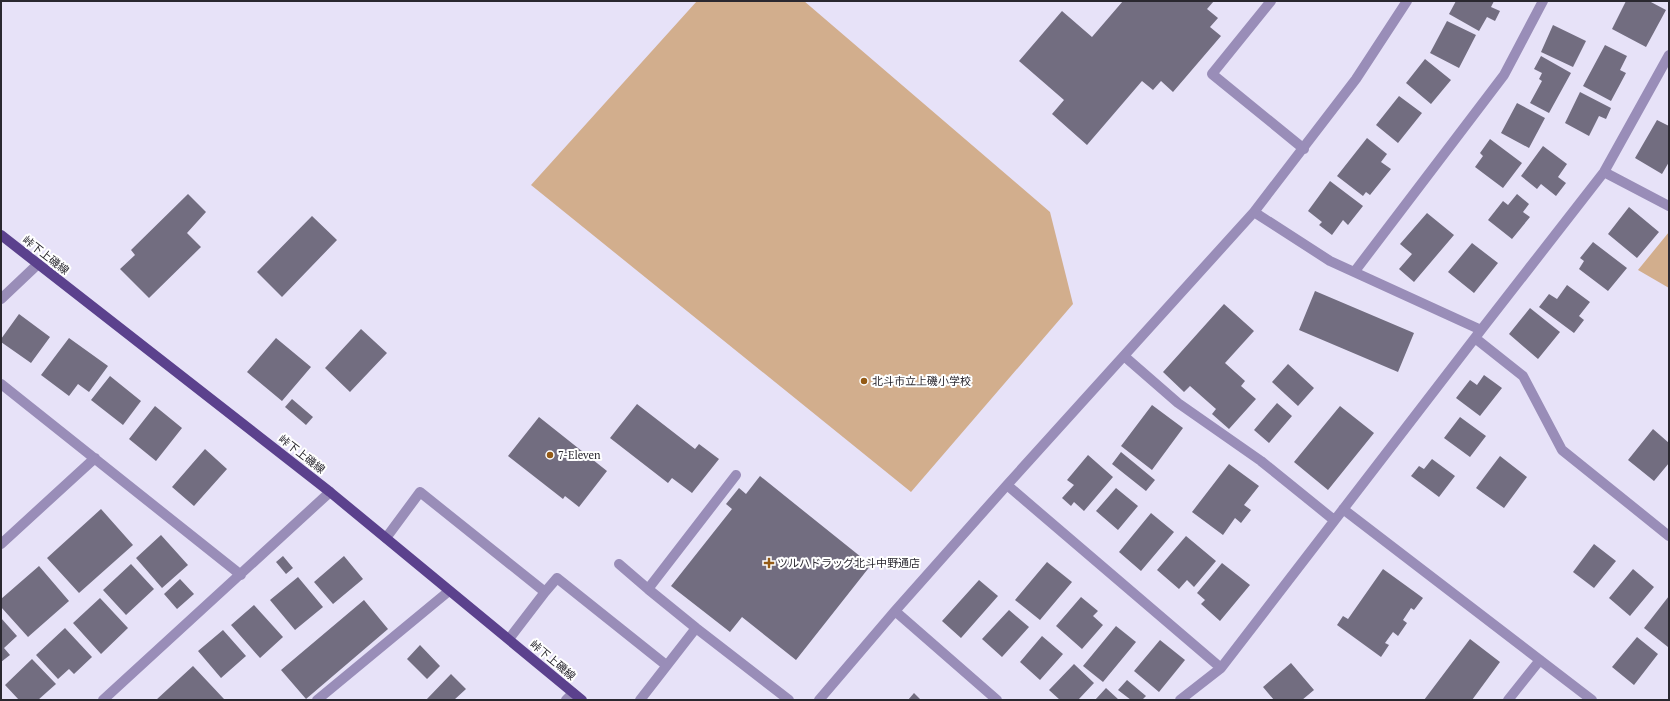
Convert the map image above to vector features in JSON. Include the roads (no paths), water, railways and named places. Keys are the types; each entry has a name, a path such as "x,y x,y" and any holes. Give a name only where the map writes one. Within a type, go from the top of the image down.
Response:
{"main road":[{"name":"峠下上磯線","path":"1,235 330,492 509,639 570,696 582,700"}],"street":[{"path":"1271,1 1212,74 1304,149"},
{"path":"819,700 895,611 1007,485 1254,212 1356,80 1406,1"},
{"path":"1355,272 1504,74 1544,1"},
{"path":"1180,700 1221,668 1604,172 1669,55"},
{"path":"1604,172 1669,206"},
{"path":"1254,212 1330,261 1481,330"},
{"path":"1,299 38,264"},
{"path":"1475,338 1523,376 1562,450 1669,536"},
{"path":"1124,356 1178,403 1261,461 1334,520"},
{"path":"1,384 241,574"},
{"path":"1,544 95,458"},
{"path":"648,589 736,475"},
{"path":"1007,485 1221,668"},
{"path":"103,700 330,492"},
{"path":"386,538 420,492 546,592"},
{"path":"1343,509 1592,700"},
{"path":"619,564 696,628 789,700"},
{"path":"509,639 557,578 666,665"},
{"path":"317,700 449,591"},
{"path":"895,611 997,700"},
{"path":"640,700 696,628"},
{"path":"1508,700 1540,660"}],"place":[{"name":"北斗市立上磯小学校","path":"864,381"},
{"name":"7-Eleven","path":"550,455"},
{"name":"ツルハドラッグ北斗中野通店","path":"769,563"}]}
